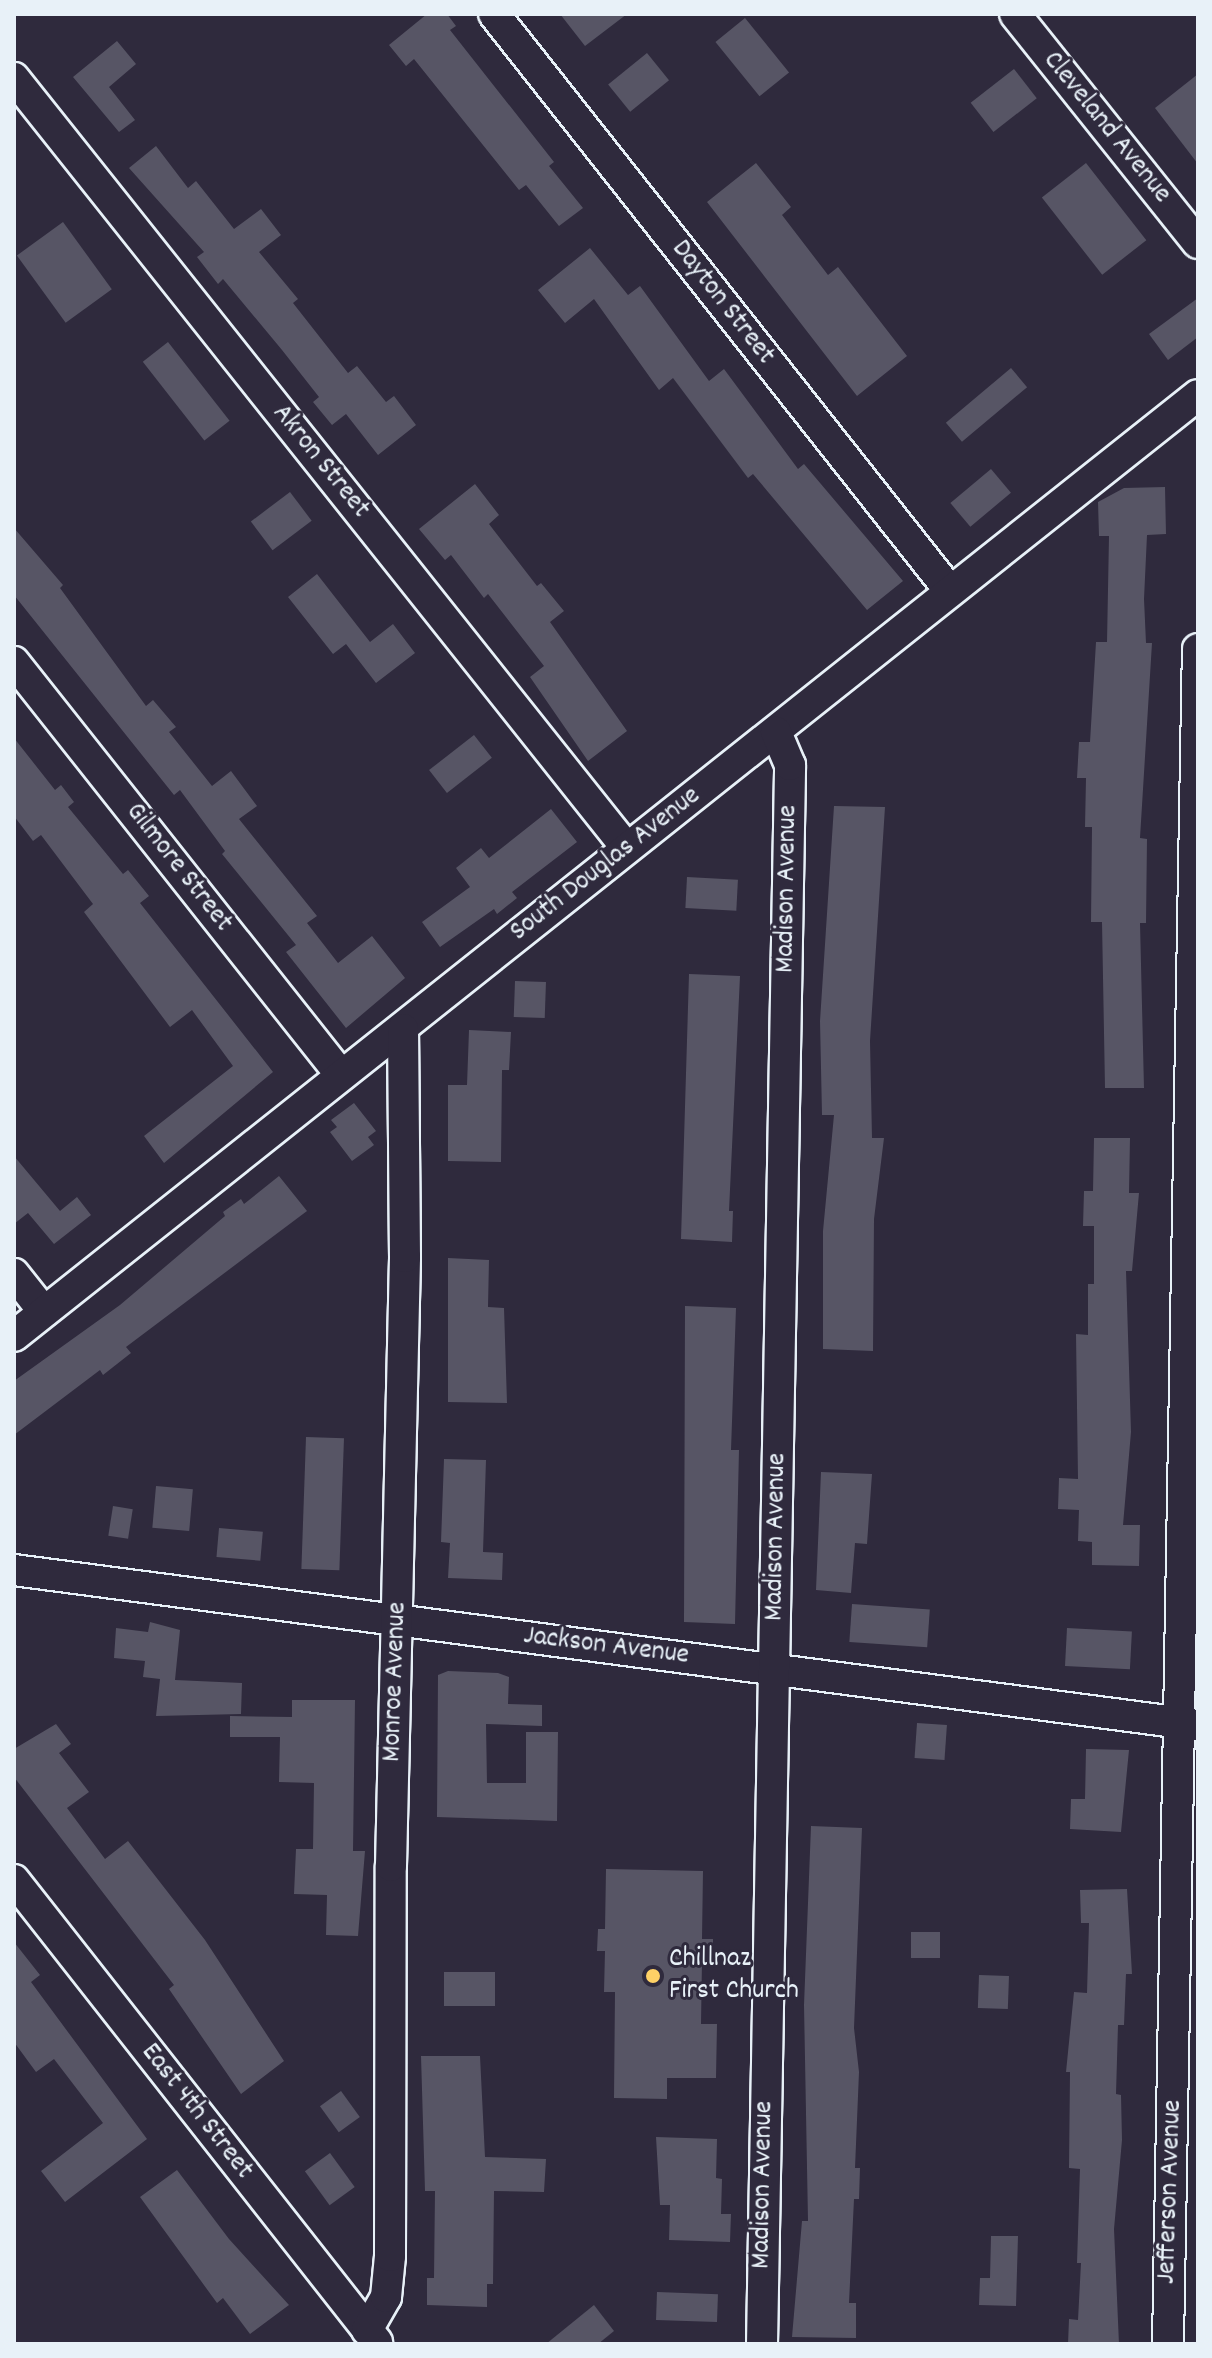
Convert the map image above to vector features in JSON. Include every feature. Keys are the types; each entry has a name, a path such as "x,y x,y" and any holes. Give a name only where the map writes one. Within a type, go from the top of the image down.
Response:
{"street":[{"name":"Dayton Street","path":"494,14 950,591"},
{"name":"Cleveland Avenue","path":"1015,14 1198,243"},
{"name":"Akron Street","path":"14,78 626,847"},
{"name":"South Douglas Avenue","path":"14,1336 403,1029 626,847 1197,399"},
{"name":"Jefferson Avenue","path":"1168,2344 1187,1724 1198,649"},
{"name":"Gilmore Street","path":"14,662 341,1075"},
{"name":"Madison Avenue","path":"762,2344 790,765 776,732"},
{"name":"Monroe Avenue","path":"373,2337 386,2297 390,2256 405,1257 403,1029"},
{"path":"14,1274 44,1312"},
{"name":"Jackson Avenue","path":"14,1570 1187,1724"},
{"name":"East 4th Street","path":"14,1880 373,2337"}],"building":[{"path":"427,14 447,14 456,26 450,30 554,162 549,166 583,208 559,226 526,185 519,190 414,59 406,66 389,45"},
{"path":"560,14 627,14 585,46"},
{"path":"745,18 789,72 760,96 715,42"},
{"path":"117,41 136,64 109,87 135,120 119,132 73,77"},
{"path":"647,53 669,80 630,112 608,84"},
{"path":"1014,69 1037,98 993,132 971,103"},
{"path":"1198,74 1198,164 1155,108"},
{"path":"156,146 188,188 196,181 234,229 261,209 281,235 259,252 298,299 293,303 348,373 357,366 386,402 394,396 416,425 378,455 346,414 332,425 313,402 319,397 282,350 223,279 218,284 197,257 204,252 129,168"},
{"path":"756,163 791,207 782,215 828,275 838,267 907,356 857,396 707,202"},
{"path":"1086,163 1146,240 1102,275 1042,197"},
{"path":"63,222 112,289 66,323 17,256"},
{"path":"590,248 628,295 640,286 709,381 724,369 798,469 804,464 903,581 867,610 753,474 748,478 673,378 659,390 594,299 565,323 538,290"},
{"path":"1198,298 1198,337 1168,360 1149,334"},
{"path":"168,342 230,421 204,441 143,362"},
{"path":"1011,368 1027,387 962,442 946,423"},
{"path":"991,469 1011,493 970,527 950,503"},
{"path":"475,484 499,515 489,524 537,586 541,583 564,611 550,622 627,731 588,761 530,677 544,666 488,594 484,598 451,555 445,560 419,529"},
{"path":"1165,487 1166,534 1147,535 1144,599 1146,643 1152,643 1140,838 1147,839 1146,923 1140,923 1144,1088 1105,1088 1102,922 1091,922 1092,827 1085,827 1086,778 1077,778 1079,742 1090,742 1096,642 1107,642 1109,536 1099,536 1098,502 1124,488"},
{"path":"290,492 312,521 273,550 251,521"},
{"path":"14,528 63,585 60,588 146,706 153,700 176,727 169,732 212,786 231,771 257,806 239,819 317,916 307,923 338,963 372,936 405,978 346,1028 286,952 296,945 222,854 225,851 180,790 174,795 14,595"},
{"path":"317,574 370,642 393,624 415,653 376,683 346,644 333,654 288,597"},
{"path":"474,735 492,758 447,793 429,770"},
{"path":"14,738 55,790 61,785 74,802 68,807 123,874 128,870 149,896 140,903 273,1072 164,1163 144,1136 233,1066 192,1010 170,1027 84,912 93,904 41,835 33,841 14,816"},
{"path":"834,806 885,807 870,1041 872,1138 884,1138 874,1219 873,1351 823,1349 823,1231 834,1115 822,1115 820,1021"},
{"path":"551,809 577,842 512,892 517,898 497,914 494,909 440,947 422,922 470,887 456,868 481,848 489,858"},
{"path":"687,877 738,880 736,911 685,908"},
{"path":"689,974 740,976 729,1211 733,1211 732,1242 681,1239"},
{"path":"515,981 546,982 545,1018 514,1017"},
{"path":"469,1030 511,1032 509,1070 502,1070 501,1162 448,1161 448,1085 467,1085"},
{"path":"354,1103 376,1131 368,1137 374,1145 352,1161 330,1132 337,1127 331,1120"},
{"path":"1094,1138 1130,1138 1129,1193 1139,1193 1132,1271 1126,1271 1131,1432 1123,1525 1140,1525 1139,1566 1092,1565 1092,1542 1078,1541 1079,1510 1058,1509 1059,1478 1078,1479 1076,1334 1088,1335 1088,1284 1094,1284 1094,1226 1083,1226 1084,1191 1093,1191"},
{"path":"14,1156 60,1211 77,1197 91,1215 54,1244 28,1213 14,1224"},
{"path":"279,1176 307,1211 126,1347 131,1353 103,1375 100,1370 14,1435 14,1381 120,1305 225,1216 223,1212 241,1199 244,1204"},
{"path":"448,1258 489,1260 488,1307 504,1308 507,1403 448,1402"},
{"path":"685,1306 736,1308 731,1450 739,1450 735,1624 684,1622"},
{"path":"306,1437 344,1438 339,1570 301,1569"},
{"path":"444,1459 486,1460 483,1552 503,1553 502,1580 448,1578 450,1543 441,1542"},
{"path":"821,1472 872,1474 867,1544 855,1543 851,1593 816,1590"},
{"path":"156,1486 193,1489 189,1531 152,1528"},
{"path":"113,1506 133,1509 128,1539 108,1536"},
{"path":"219,1528 263,1532 260,1561 216,1557"},
{"path":"852,1604 930,1609 927,1647 849,1642"},
{"path":"150,1622 180,1630 175,1680 242,1683 241,1714 156,1716 160,1679 143,1677 145,1661 114,1658 116,1628 148,1632"},
{"path":"1067,1628 1132,1631 1130,1669 1065,1666"},
{"path":"448,1671 498,1673 509,1677 508,1704 542,1705 542,1726 486,1724 487,1783 526,1783 526,1732 558,1732 557,1821 437,1817 438,1675"},
{"path":"292,1700 355,1700 353,1851 365,1851 358,1936 326,1935 327,1895 294,1894 296,1849 313,1849 314,1783 279,1782 280,1737 230,1737 230,1716 292,1717"},
{"path":"917,1723 947,1725 944,1760 915,1758"},
{"path":"56,1724 71,1744 59,1753 89,1792 67,1808 105,1859 128,1841 205,1940 284,2061 241,2094 169,1989 174,1985 14,1777 14,1749"},
{"path":"1086,1749 1129,1750 1121,1832 1070,1829 1071,1799 1085,1799"},
{"path":"811,1826 862,1828 854,2028 859,2072 855,2168 860,2168 859,2199 854,2199 849,2303 856,2303 856,2338 792,2337 802,2221 808,2221 804,2005"},
{"name":"Chillnaz First Church","path":"606,1869 703,1871 702,1939 713,1939 713,1960 702,1960 701,2024 717,2024 716,2078 667,2078 667,2099 614,2098 615,1992 604,1992 605,1951 597,1951 598,1929 605,1929"},
{"path":"1127,1889 1132,1974 1126,1974 1124,2025 1118,2025 1116,2094 1121,2095 1122,2140 1114,2229 1119,2344 1068,2344 1069,2319 1078,2320 1081,2263 1077,2263 1080,2169 1069,2168 1070,2072 1066,2072 1074,1992 1087,1993 1089,1923 1081,1923 1080,1890"},
{"path":"911,1932 940,1932 940,1958 911,1958"},
{"path":"14,1942 40,1975 31,1982 147,2139 65,2202 41,2171 103,2123 54,2059 36,2072 14,2042"},
{"path":"444,1972 495,1972 495,2006 444,2006"},
{"path":"979,1975 1009,1976 1008,2009 978,2008"},
{"path":"421,2056 480,2056 485,2157 546,2159 544,2192 494,2191 493,2284 487,2284 487,2307 427,2305 427,2278 434,2278 435,2191 425,2191"},
{"path":"341,2091 360,2117 339,2132 320,2106"},
{"path":"656,2137 717,2139 716,2178 722,2179 721,2214 731,2214 730,2242 669,2240 670,2205 660,2205"},
{"path":"330,2153 355,2187 330,2205 305,2171"},
{"path":"177,2170 229,2239 289,2305 250,2334 223,2298 217,2303 140,2197"},
{"path":"991,2236 1018,2236 1016,2306 979,2305 980,2278 990,2278"},
{"path":"657,2292 718,2294 717,2322 656,2320"},
{"path":"594,2305 614,2331 598,2344 546,2344"}],"place":[{"name":"Chillnaz First Church","path":"653,1976"}]}
